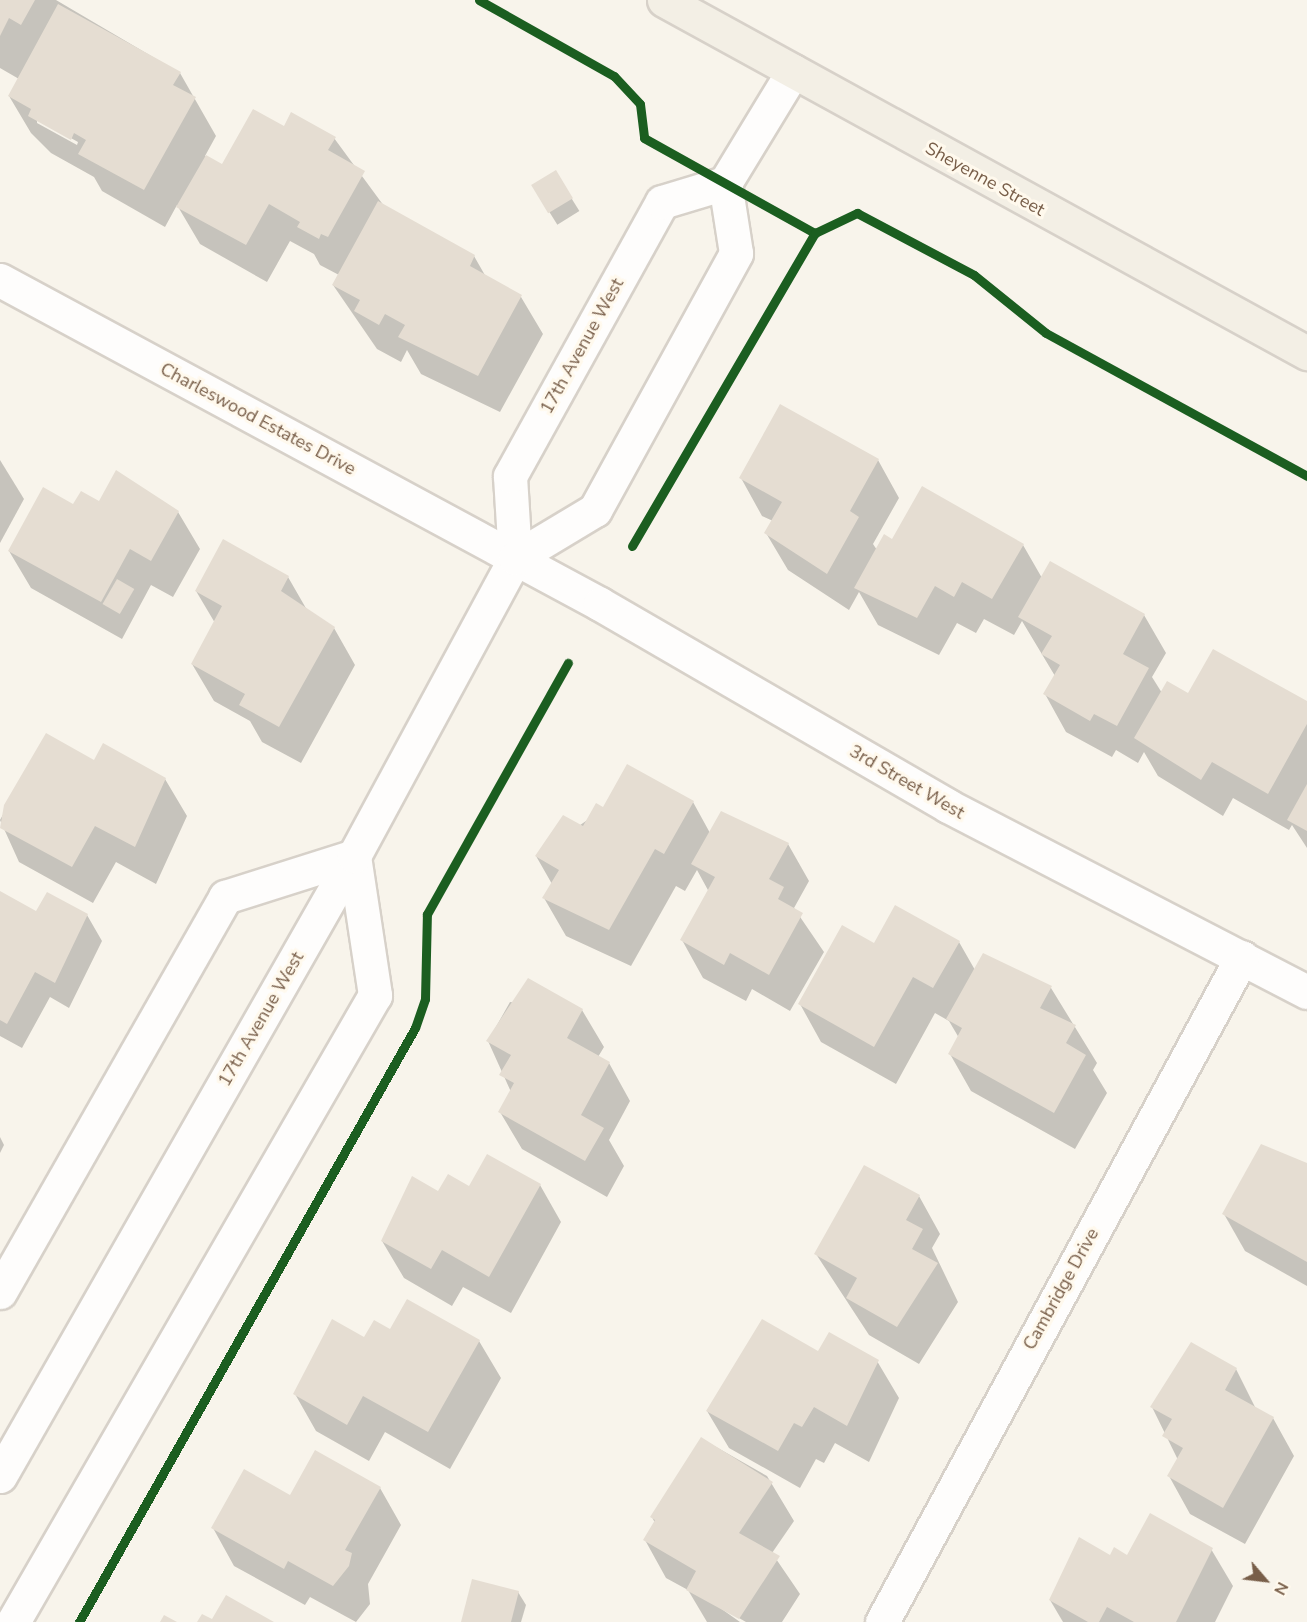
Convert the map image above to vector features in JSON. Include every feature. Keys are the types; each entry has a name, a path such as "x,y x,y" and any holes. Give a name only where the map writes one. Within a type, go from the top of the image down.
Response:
{"main road":[{"name":"Sheyenne Street","path":"664,0 1307,353"}],"street":[{"path":"515,558 595,510 736,253 725,183 793,71"},
{"name":"17th Avenue West","path":"0,1476 354,856 515,558 510,476 662,202 725,183"},
{"name":"Charleswood Estates Drive","path":"0,280 515,558"},
{"name":"3rd Street West","path":"515,558 948,807 1307,992"},
{"path":"0,1292 225,897 354,856 375,995 13,1622"},
{"name":"Cambridge Drive","path":"882,1622 1242,957"}],"building":[{"path":"0,0 35,0 21,25 9,18 0,36"},
{"path":"58,4 181,72 173,85 196,97 144,190 78,154 86,140 74,133 71,140 28,116 31,109 8,96"},
{"path":"253,109 284,126 291,112 336,137 328,150 365,171 328,237 321,234 319,239 297,227 300,222 269,204 246,245 176,207 206,155 222,164"},
{"path":"556,170 573,198 548,213 531,185"},
{"path":"378,201 475,255 470,266 522,295 478,376 398,337 405,325 385,314 379,325 354,311 360,300 332,285"},
{"path":"780,404 879,459 850,511 859,517 827,574 764,533 782,502 739,478"},
{"path":"116,470 179,511 151,561 130,549 101,602 8,551 43,487 73,504 81,491 99,501"},
{"path":"922,486 1024,544 992,599 962,582 954,597 935,586 917,618 854,588 884,534 892,539"},
{"path":"223,539 289,576 281,591 335,627 279,727 239,705 245,694 191,664 222,606 195,591"},
{"path":"1050,561 1145,614 1123,654 1149,668 1117,726 1094,714 1090,721 1043,694 1060,665 1041,654 1052,636 1018,617"},
{"path":"117,579 134,589 120,614 102,604"},
{"path":"1213,649 1307,701 1307,724 1268,794 1212,762 1201,780 1134,738 1167,681 1188,693"},
{"path":"46,733 94,760 103,743 166,778 135,847 95,826 72,867 0,828 4,805"},
{"path":"627,764 694,801 664,854 655,849 609,930 542,898 559,870 535,856 563,815 583,826 596,803 603,807"},
{"path":"1307,784 1307,831 1287,820"},
{"path":"721,811 789,843 769,879 784,887 778,899 803,913 769,975 730,953 724,965 680,940 715,877 691,864"},
{"path":"0,891 36,911 47,892 88,914 55,983 35,972 7,1024 0,1020"},
{"path":"895,905 960,941 933,988 913,977 874,1047 798,1004 842,925 874,943"},
{"path":"983,953 1052,986 1040,1008 1076,1025 1066,1043 1086,1055 1054,1113 948,1054 962,1028 946,1019"},
{"path":"528,978 583,1009 567,1038 610,1062 581,1115 604,1128 585,1161 498,1112 514,1083 499,1075 511,1055 486,1041"},
{"path":"1261,1144 1307,1163 1307,1262 1222,1214"},
{"path":"487,1154 541,1184 489,1277 442,1250 431,1269 381,1241 412,1176 438,1191 448,1174 469,1186"},
{"path":"864,1165 920,1195 906,1220 923,1229 912,1249 938,1263 897,1327 846,1298 857,1278 814,1254"},
{"path":"407,1299 480,1340 428,1432 363,1396 347,1425 293,1394 332,1319 364,1337 374,1320 390,1329"},
{"path":"762,1319 818,1351 829,1332 879,1360 847,1426 814,1407 802,1427 794,1423 778,1451 706,1411"},
{"path":"1191,1342 1237,1368 1225,1390 1274,1417 1223,1508 1167,1476 1183,1448 1162,1436 1172,1419 1150,1407"},
{"path":"701,1437 773,1482 739,1533 780,1556 739,1619 686,1590 696,1571 643,1540 655,1520 650,1517"},
{"path":"315,1450 381,1487 345,1550 352,1553 349,1566 333,1586 288,1561 284,1569 211,1528 244,1469 290,1495"},
{"path":"1150,1513 1213,1548 1176,1622 1134,1622 1107,1607 1099,1622 1088,1622 1049,1600 1079,1537 1110,1555 1114,1547 1127,1555"},
{"path":"472,1579 519,1591 511,1622 461,1622"},
{"path":"226,1595 274,1622 197,1622 202,1614 212,1619"},
{"path":"164,1615 177,1622 160,1622"}],"cycle path":[{"path":"479,0 614,76 640,104 644,138 815,233"},
{"path":"632,546 815,233 857,213 974,275 1046,333 1307,476"},
{"path":"79,1622 415,1028 425,999 427,914 568,663"}]}
